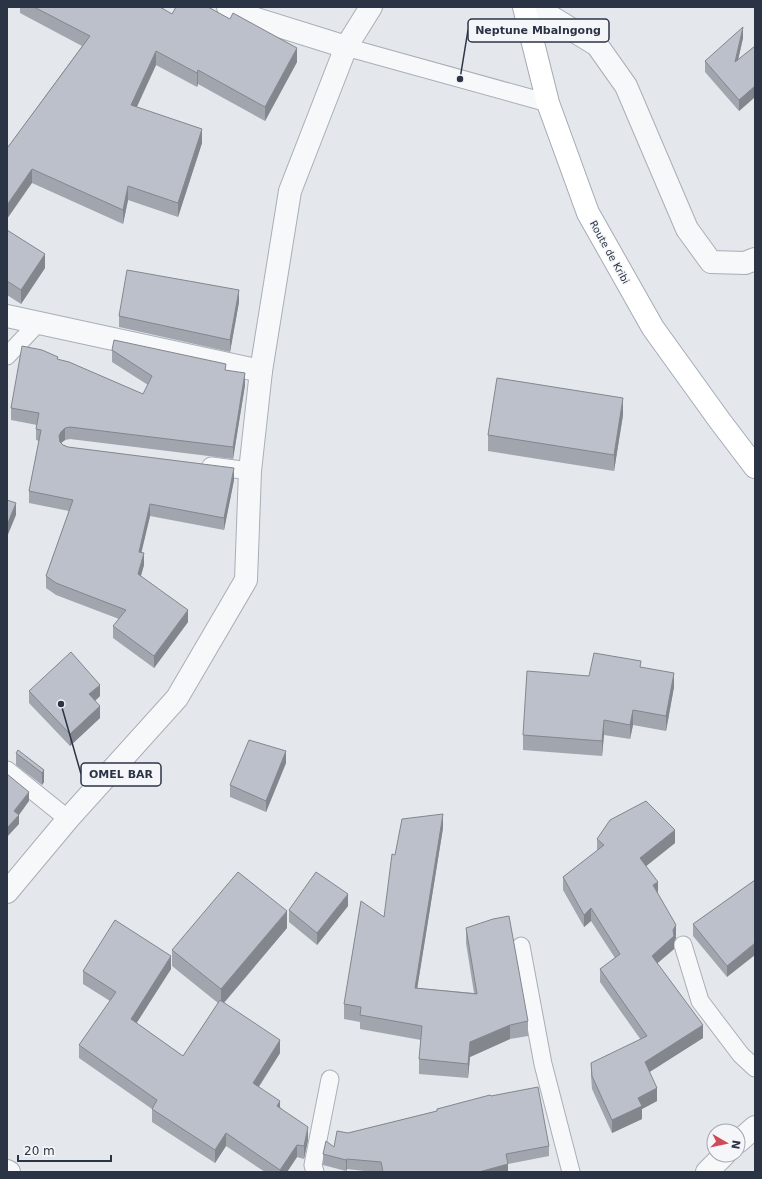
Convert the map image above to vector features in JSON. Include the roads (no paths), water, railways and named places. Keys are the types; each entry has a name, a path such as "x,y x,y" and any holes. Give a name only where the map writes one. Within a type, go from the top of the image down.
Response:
{"main road":[{"name":"Route de Kribi","path":"524,7 548,103 588,213 653,328 720,422 755,467"}],"street":[{"path":"228,7 250,17 346,46"},
{"path":"7,892 68,819 177,698 246,580 250,471 261,371 290,191 346,46 371,7"},
{"path":"535,7 597,45 626,86 687,229 711,262 745,263 755,259"},
{"path":"7,316 36,324 261,371"},
{"path":"746,1135 755,1127"},
{"path":"707,1172 716,1163"}],"lane":[{"path":"346,46 548,103"},
{"path":"7,356 36,324"},
{"path":"195,464 250,471"},
{"path":"7,770 68,819"},
{"path":"684,945 700,1001 741,1055 755,1068"},
{"path":"521,946 543,1064 571,1172"},
{"path":"315,1172 313,1165 330,1079"}],"place":[{"name":"Neptune Mbalngong","path":"460,79"},
{"name":"OMEL BAR","path":"61,704"}]}
